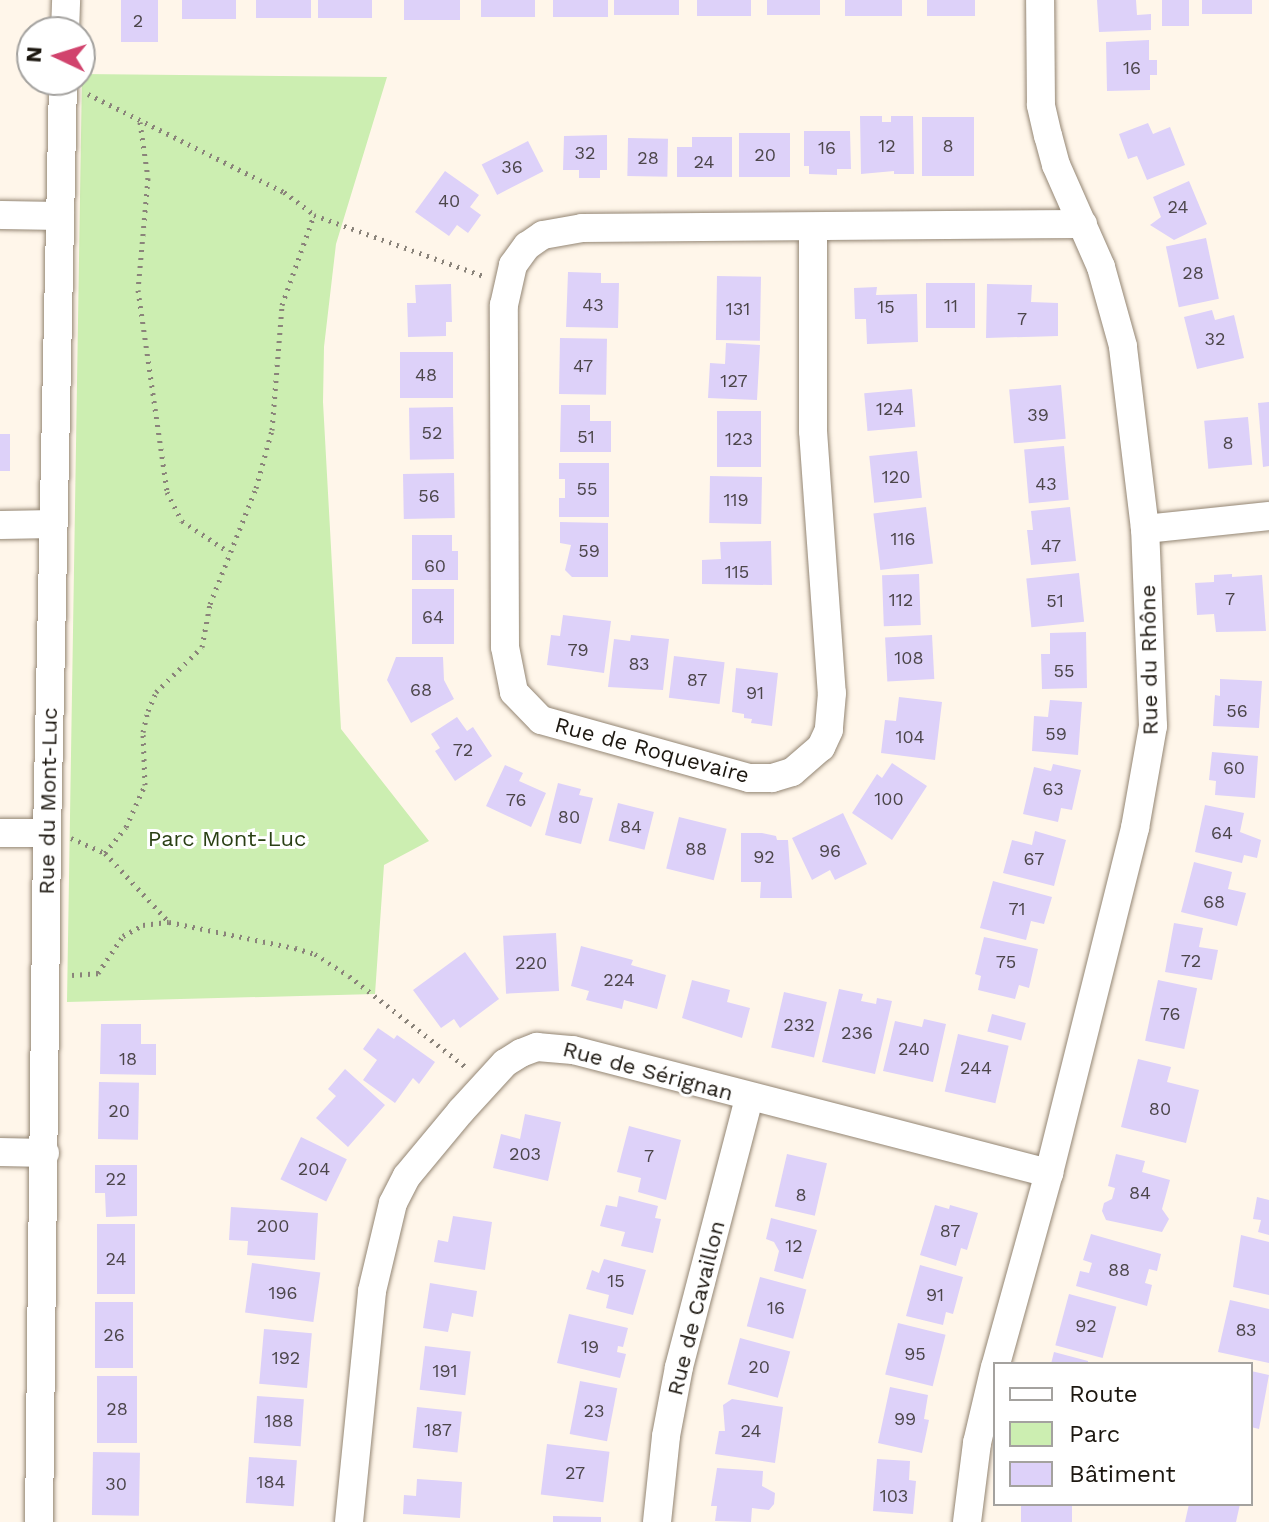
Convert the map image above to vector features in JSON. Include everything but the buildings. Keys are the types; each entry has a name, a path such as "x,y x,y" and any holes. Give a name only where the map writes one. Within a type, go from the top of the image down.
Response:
{"street":[{"name":"Rue du Rhône","path":"996,1362 1049,1173 1135,828 1149,758 1154,685 1145,529 1123,346 1101,267 1056,165 1041,105 1040,0"},
{"name":"Rue du Mont-Luc","path":"39,1522 47,833 63,96"},
{"path":"0,215 60,216"},
{"name":"Rue de Roquevaire","path":"813,227 813,431 832,713 821,747 792,772 772,778 719,771 560,728 541,720 514,692 505,647 507,284 513,265 527,246 543,235 561,229 1083,224"},
{"path":"1145,529 1269,516"},
{"path":"0,525 53,524"},
{"path":"0,833 47,833"},
{"name":"Rue de Sérignan","path":"349,1522 364,1357 383,1233 407,1176 485,1082 521,1053 555,1046 1049,1173"},
{"name":"Rue de Cavaillon","path":"657,1522 666,1436 677,1379 749,1098"},
{"path":"0,1152 45,1153"},
{"name":"Rue du Rhône","path":"967,1522 977,1443 993,1375"}],"path":[{"path":"93,96 284,192 314,215 507,284"},
{"path":"140,122 148,178 138,290 167,492 182,521 229,552"},
{"path":"105,853 126,827 145,785 143,732 148,711 156,692 202,647 210,604 267,453 282,305 314,215"},
{"path":"47,833 78,840 105,853 169,922"},
{"path":"47,976 98,973 123,936 143,925 169,922 315,954 375,994 485,1082"}],"green space":[{"name":"Parc Mont-Luc","path":"96,74 387,77 336,244 324,347 323,402 341,729 429,841 384,865 375,994 67,1002 82,96 96,96"}]}
